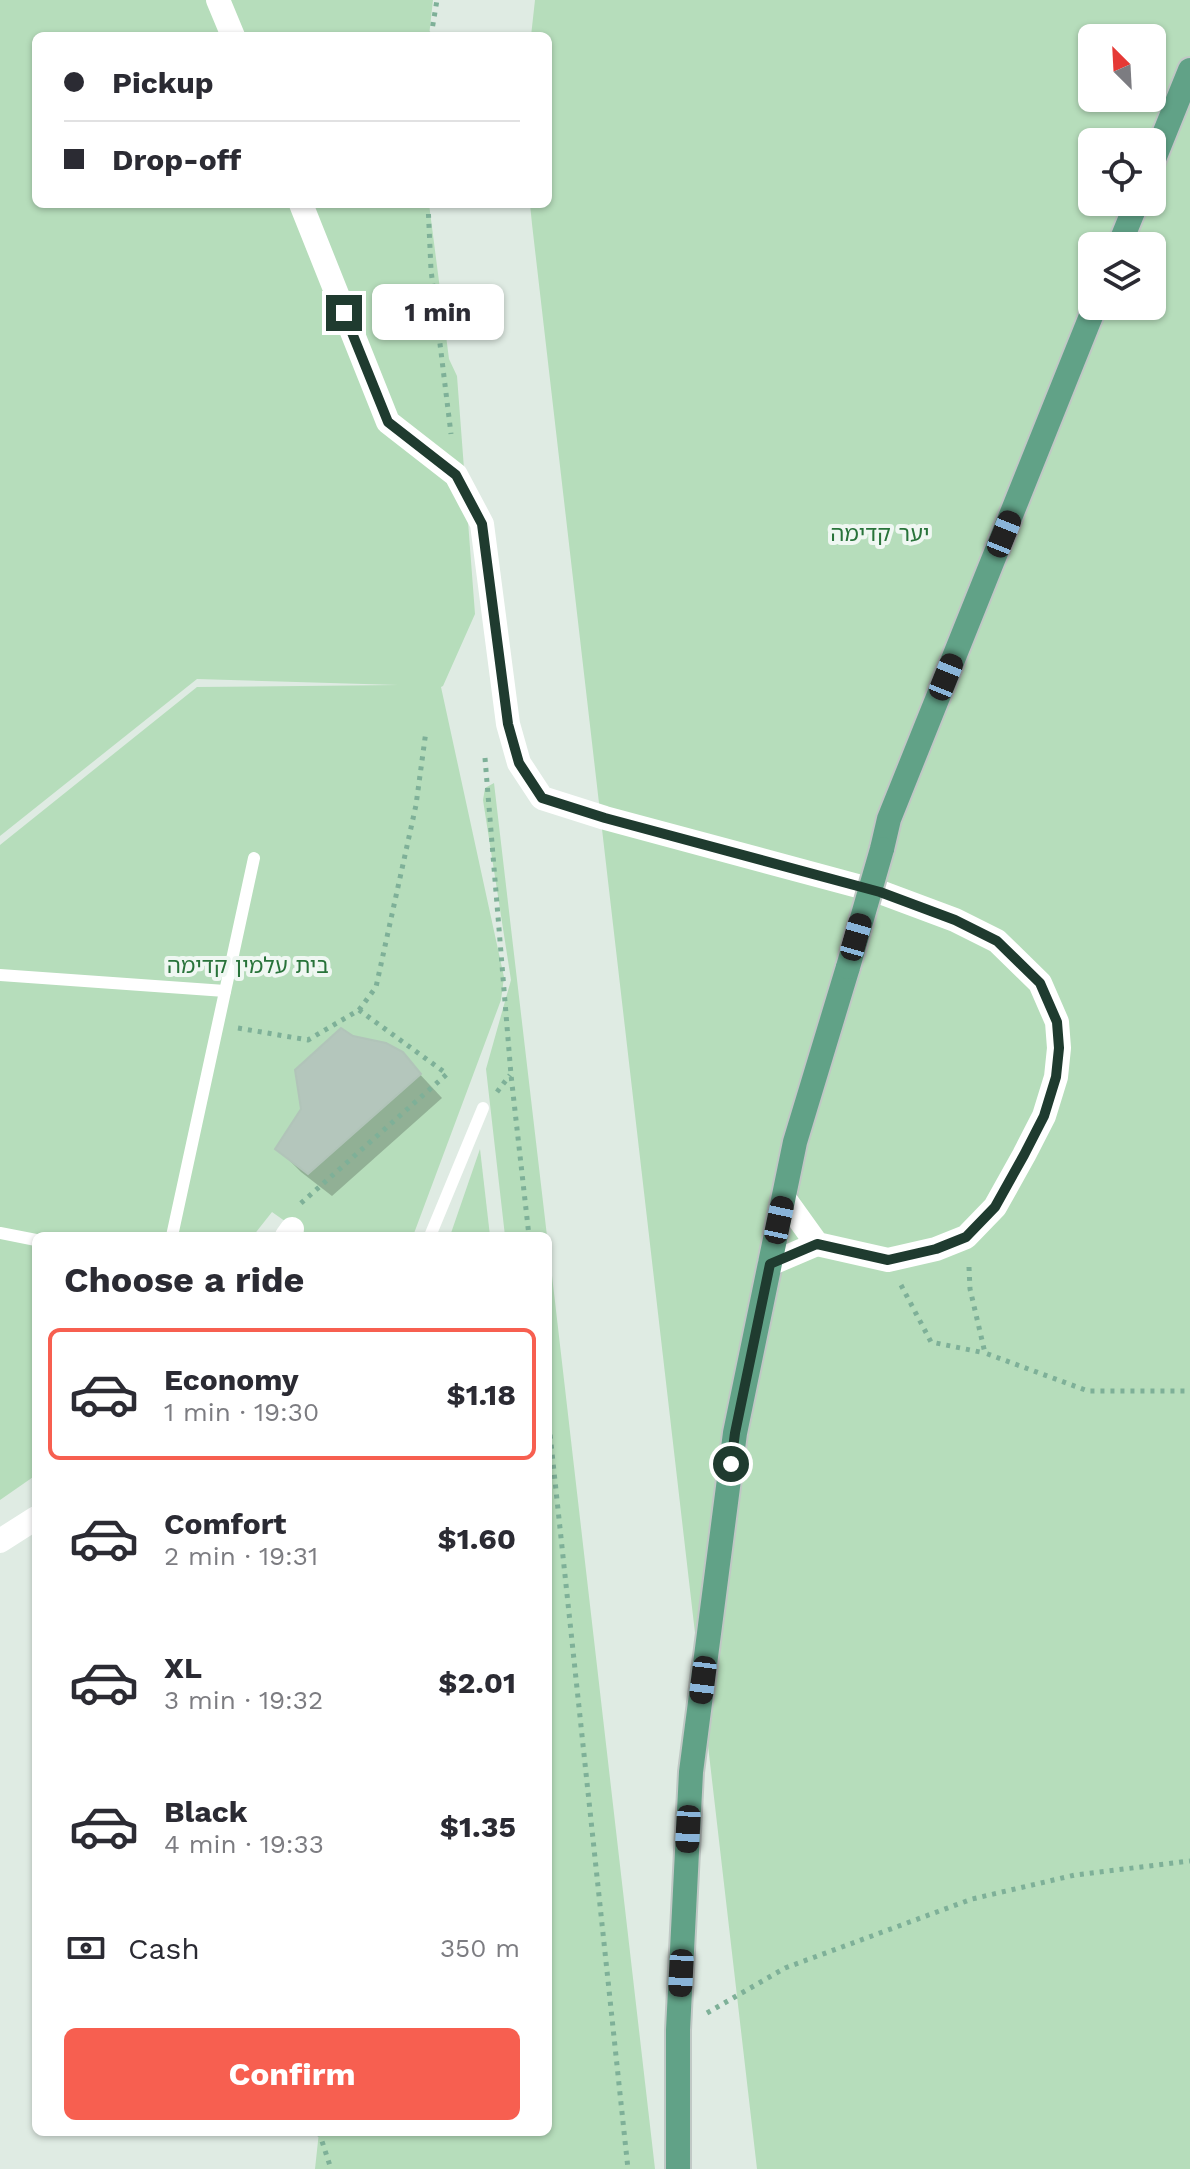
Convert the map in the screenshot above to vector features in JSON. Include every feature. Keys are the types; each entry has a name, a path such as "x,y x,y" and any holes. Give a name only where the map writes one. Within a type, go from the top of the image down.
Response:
{"main road":[{"path":"1166,129 1190,70"},
{"path":"678,2169 678,2030 691,1772 735,1433 795,1142 889,819 1089,320"}],"street":[{"path":"218,0 231,32"},
{"path":"303,208 388,422 456,475 482,524 508,724 519,763 542,798 880,892 955,920 997,941 1040,983 1057,1022 1059,1048 1056,1077 1044,1116 995,1207 966,1237 936,1249 888,1260 817,1244 770,1264"},
{"path":"784,1198 817,1244"},
{"path":"0,1541 32,1521"}],"lane":[{"path":"173,1232 254,858"},
{"path":"0,975 225,991"},
{"path":"432,1232 483,1108"},
{"path":"0,1233 32,1239"}],"path":[{"path":"432,32 437,0"},
{"path":"428,208 431,270 456,475"},
{"path":"217,1025 308,1040 359,1010 376,987 416,805 426,731"},
{"path":"486,768 511,1075 529,1232"},
{"path":"290,1232 298,1205 447,1074 359,1010"},
{"path":"966,1237 970,1289 985,1353"},
{"path":"888,1260 931,1342 985,1353 1088,1391 1190,1391"},
{"path":"552,1453 628,2169"},
{"path":"678,2030 785,1968 972,1899 1075,1875 1190,1861"},
{"path":"320,2136 331,2169"}],"green space":[{"name":"בית עלמין קדימה","path":"0,0 433,0 429,32 32,32 32,208 430,208 449,359 457,376 475,614 441,687 504,977 501,1000 414,1232 300,1232 272,1212 256,1232 32,1232 32,1478 0,1500 0,845 197,687 398,685 197,679 0,836"},
{"name":"יער קדימה","path":"535,0 1190,0 1190,2169 757,2169 532,224 530,208 552,208 552,32 531,32"},
{"path":"494,783 547,1232 505,1232 486,1069 511,980 483,800 485,788"},
{"path":"480,1149 490,1232 451,1232"},
{"path":"552,1276 655,2169 315,2169 319,2136 552,2136"}],"building":[{"path":"341,1028 353,1036 386,1043 403,1052 421,1074 308,1174 275,1149 301,1109 295,1070"}],"route":[{"path":"344,313 388,422 456,475 482,524 508,724 519,763 542,798 880,892 955,920 997,941 1040,983 1057,1022 1059,1048 1056,1077 1044,1116 995,1207 966,1237 936,1249 888,1260 817,1244 770,1264 731,1464"}]}
